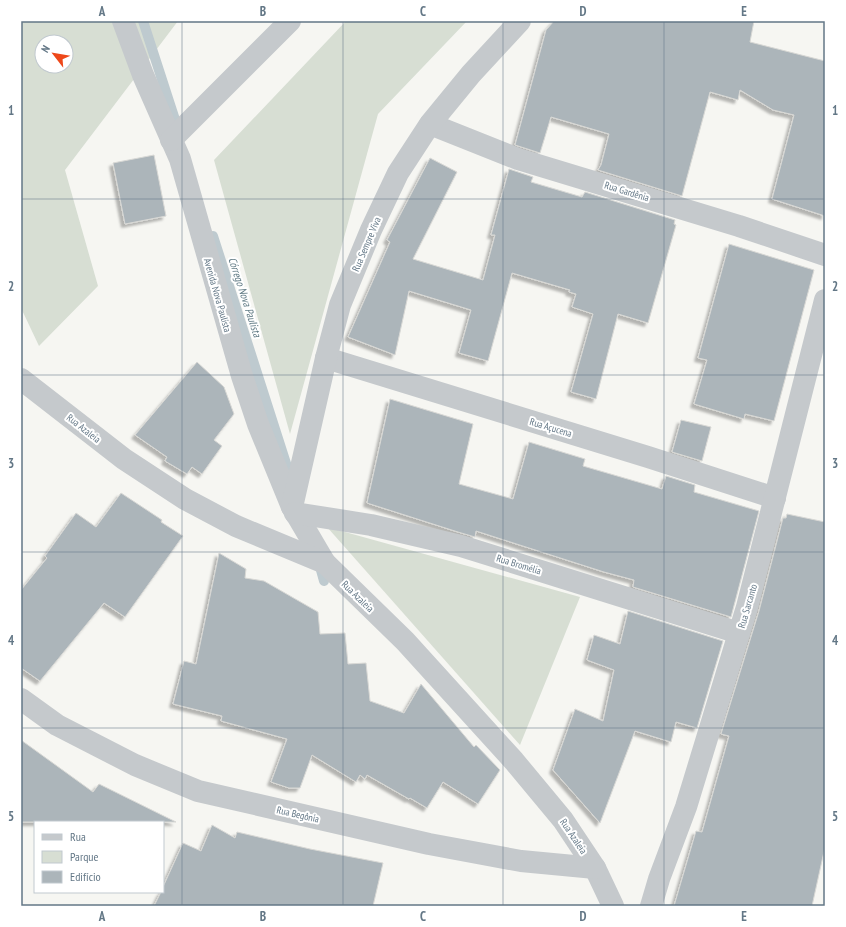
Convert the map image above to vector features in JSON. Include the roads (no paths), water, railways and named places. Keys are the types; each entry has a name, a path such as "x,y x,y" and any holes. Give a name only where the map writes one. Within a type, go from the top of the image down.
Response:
{"street":[{"name":"Avenida Nova Paulista","path":"123,21 143,75 180,159 242,376 258,424 293,510 325,563"},
{"path":"172,140 290,21"},
{"name":"Rua Sempre Viva","path":"293,510 326,358 340,305 371,230 398,173 430,124 471,74 520,21"},
{"name":"Rua Gardênia","path":"430,124 518,159 672,205 825,255"},
{"name":"Rua Sarcanto","path":"651,906 659,879 686,807 747,607 825,300"},
{"name":"Rua Açucena","path":"326,358 648,457 775,498"},
{"name":"Rua Azaleia","path":"21,379 124,459 185,499 236,526 325,563 405,641 514,761 564,820 595,868 613,906"},
{"name":"Rua Bromélia","path":"293,510 371,525 461,546 739,633"},
{"name":"Rua Begônia","path":"21,699 57,725 135,765 198,791 436,846 521,861 595,868"}],"waterway":[{"name":"Córrego Nova Paulista","path":"143,21 179,132"},
{"name":"Córrego Nova Paulista","path":"213,236 292,482"},
{"name":"Córrego Nova Paulista","path":"319,563 324,581"}]}
